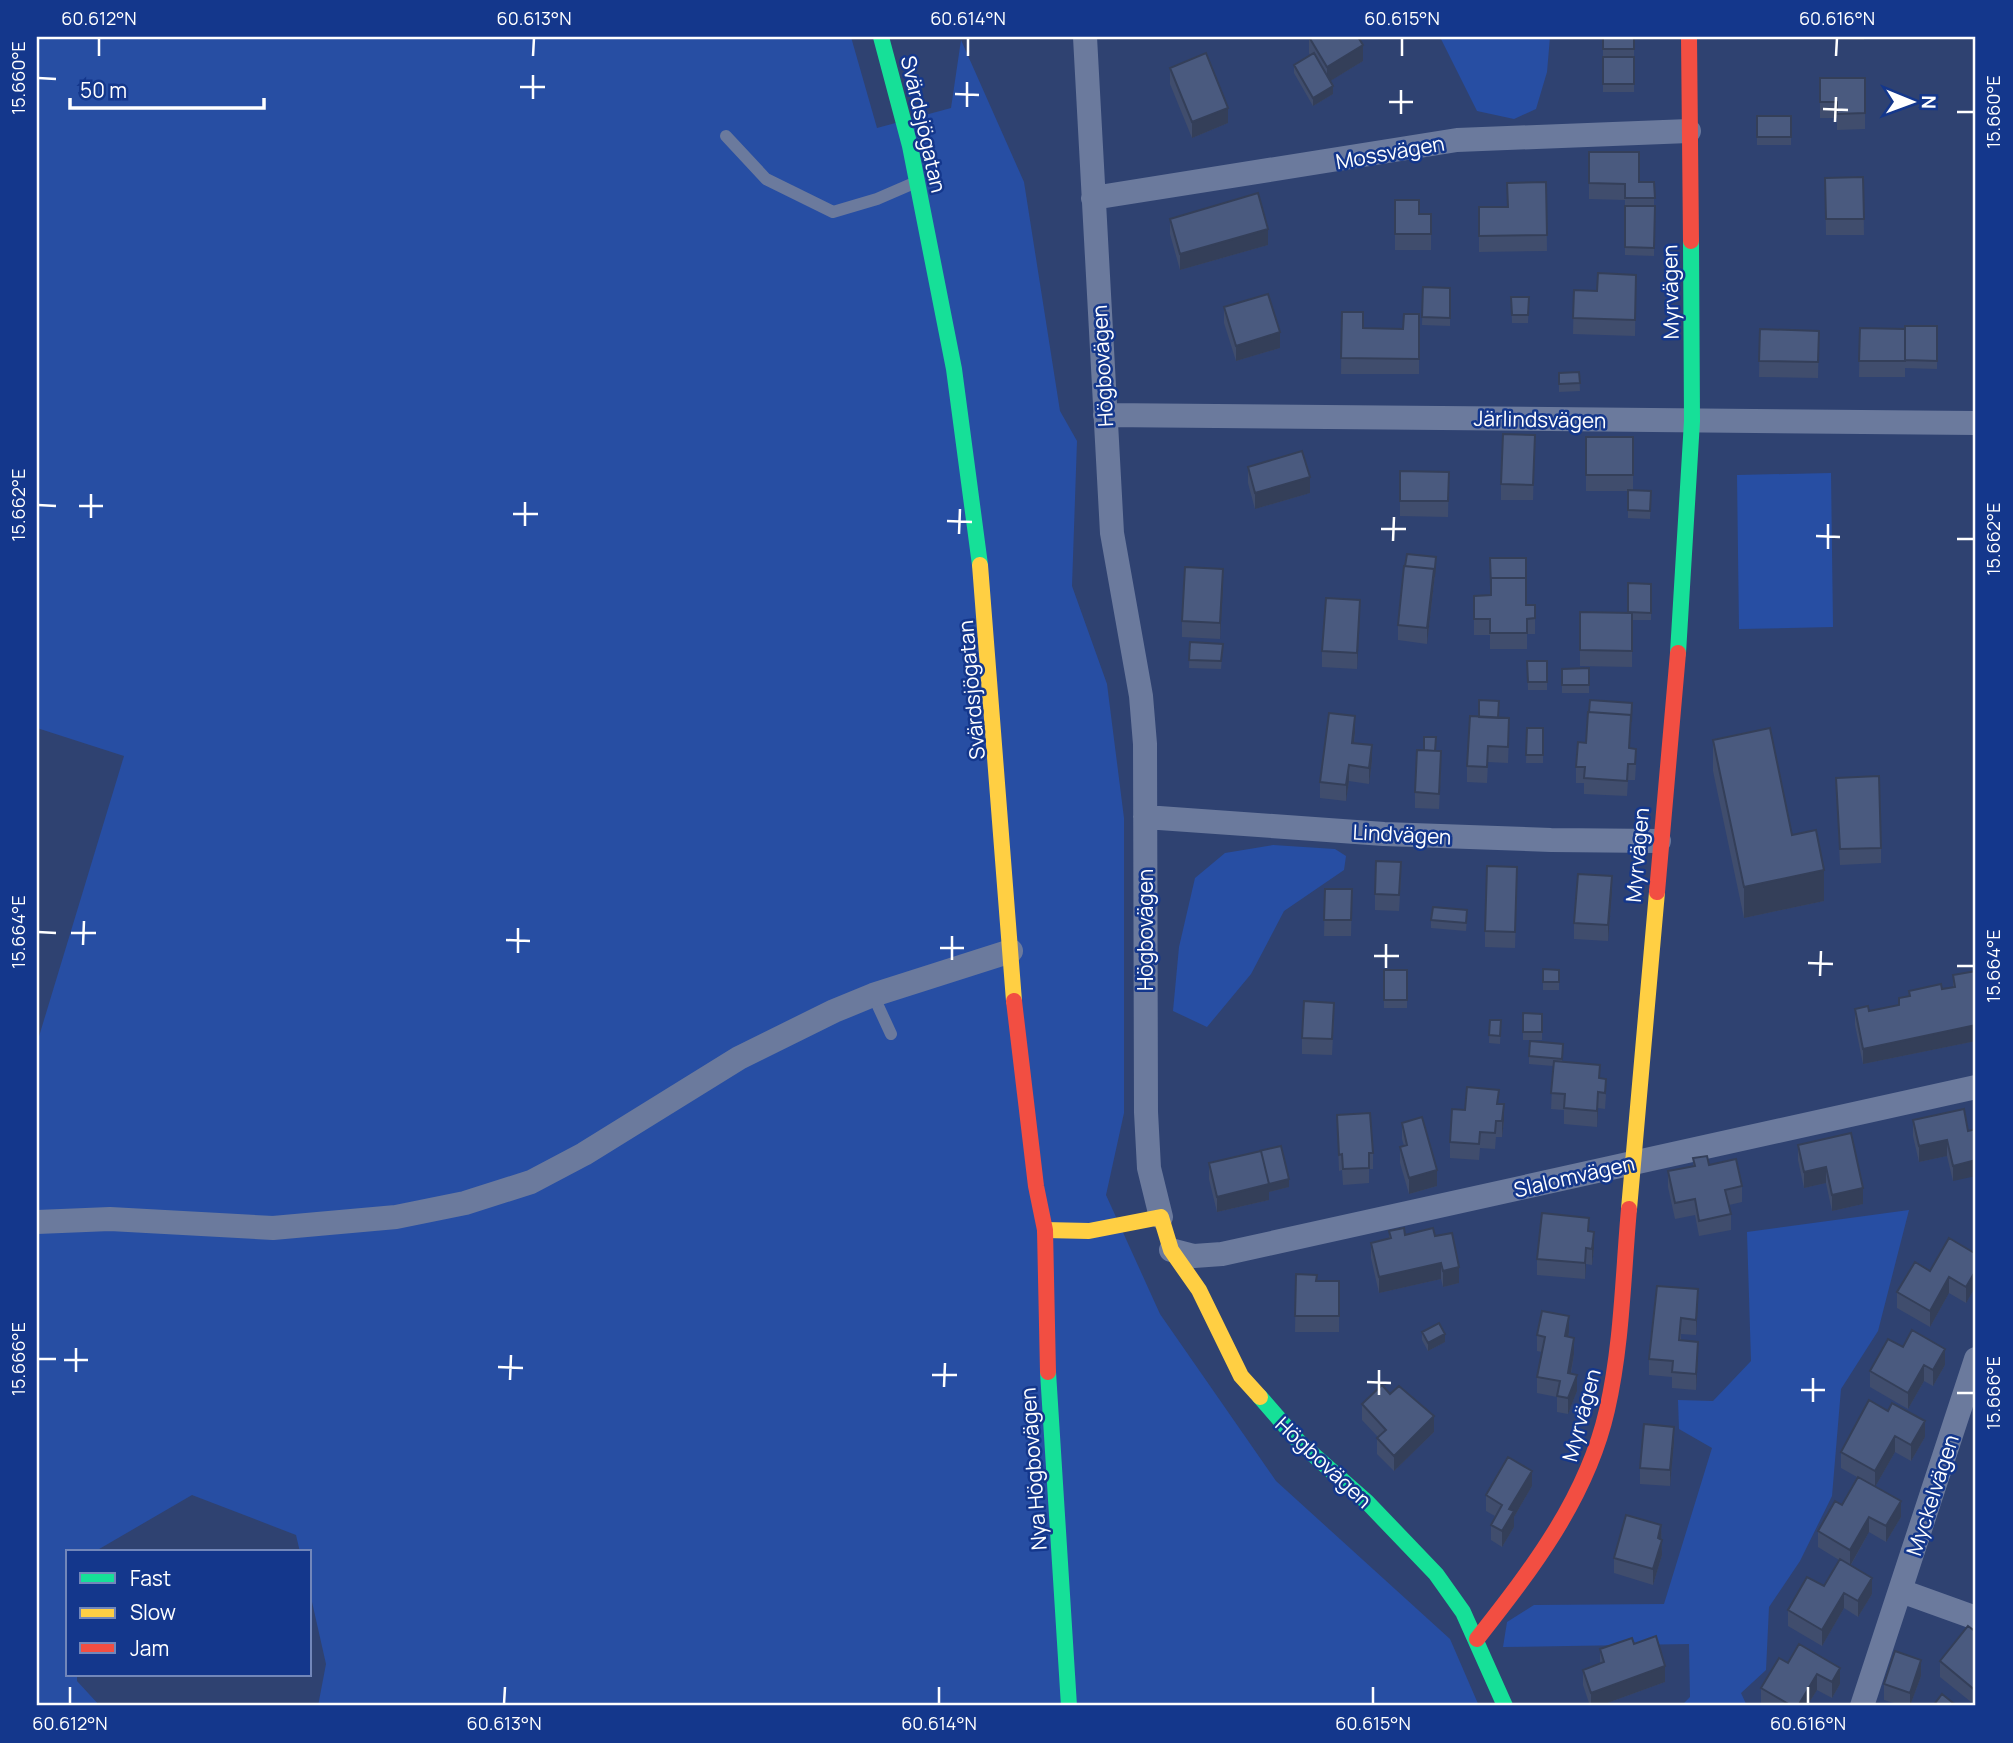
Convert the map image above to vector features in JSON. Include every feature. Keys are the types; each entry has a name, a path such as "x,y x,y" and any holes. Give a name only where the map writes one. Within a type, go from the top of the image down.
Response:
{"street":[{"name":"Svärdsjögatan","path":"881,37 917,181 954,369 985,599 1019,1051 1036,1186 1045,1230"},
{"name":"Högbovägen","path":"1085,37 1112,533 1142,696 1146,1112 1149,1168 1161,1217 1171,1250 1199,1290 1228,1355 1260,1401 1300,1443 1402,1536 1450,1592 1477,1639 1505,1706"},
{"name":"Myrvägen","path":"1477,1639 1559,1529 1580,1493 1598,1450 1615,1370 1659,841 1684,586 1692,421 1689,37"},
{"name":"Mossvägen","path":"1093,198 1457,140 1689,131"},
{"name":"Järlindsvägen","path":"1105,415 1976,423"},
{"name":"Lindvägen","path":"1145,817 1384,834 1659,841"},
{"path":"37,1222 110,1219 273,1228 396,1217 465,1203 531,1182 752,1051 873,995 1011,951"},
{"name":"Slalomvägen","path":"1171,1250 1194,1256 1222,1254 1976,1087"},
{"path":"1045,1230 1071,1232 1115,1227 1161,1217"},
{"name":"Nya Högbovägen","path":"1045,1230 1046,1340 1069,1706"},
{"name":"Myckelvägen","path":"1862,1706 1976,1359"},
{"path":"1901,1591 1976,1618"}],"lane":[{"path":"726,136 766,179 833,212 877,199 917,181"},
{"path":"873,995 891,1034"}],"shaded area":[{"path":"37,37 851,37 877,128 951,108 961,40 1024,182 1060,411 1077,441 1072,586 1107,684 1124,818 1124,1113 1106,1195 1160,1314 1276,1481 1450,1639 1479,1706 318,1706 326,1664 312,1602 312,1550 300,1550 296,1535 192,1495 97,1550 66,1550 66,1676 77,1676 77,1681 100,1706 37,1706 37,1043 124,756 37,728"},
{"path":"1440,37 1550,37 1547,72 1536,109 1514,119 1477,111"},
{"path":"1831,473 1833,627 1739,629 1737,475"},
{"path":"1273,845 1335,849 1346,856 1344,870 1284,911 1251,974 1207,1027 1173,1011 1179,947 1195,878 1225,853"},
{"path":"1909,1210 1878,1331 1841,1389 1832,1496 1800,1561 1769,1607 1766,1670 1741,1693 1747,1706 1681,1706 1690,1697 1689,1644 1503,1647 1507,1622 1534,1605 1664,1604 1712,1448 1679,1429 1678,1400 1713,1401 1751,1361 1747,1232"}],"building":[{"path":"1309,37 1358,37 1363,45 1327,67"},
{"path":"1603,37 1634,37 1634,49 1603,49"},
{"path":"1206,53 1228,108 1192,122 1170,68"},
{"path":"1314,53 1333,86 1313,98 1294,65"},
{"path":"1603,57 1634,57 1634,84 1603,84"},
{"path":"1820,78 1865,78 1865,113 1837,114 1837,102 1820,102"},
{"path":"1757,116 1791,116 1791,137 1757,137"},
{"path":"1589,152 1639,152 1639,182 1654,182 1655,198 1625,198 1625,184 1589,183"},
{"path":"1863,177 1864,219 1826,219 1825,178"},
{"path":"1546,182 1547,235 1479,236 1479,207 1508,207 1507,183"},
{"path":"1258,193 1268,229 1180,254 1170,219"},
{"path":"1395,200 1419,200 1419,214 1431,214 1431,234 1395,234"},
{"path":"1625,206 1655,206 1654,248 1625,247"},
{"path":"1598,273 1636,275 1635,320 1573,318 1574,290 1597,291"},
{"path":"1423,287 1450,288 1450,318 1422,317"},
{"path":"1268,294 1280,332 1236,346 1224,307"},
{"path":"1511,297 1529,297 1528,315 1512,315"},
{"path":"1342,312 1363,312 1363,328 1403,329 1404,314 1419,314 1419,359 1341,358"},
{"path":"1905,326 1937,326 1937,361 1905,360"},
{"path":"1860,328 1905,329 1905,361 1859,361"},
{"path":"1760,329 1819,331 1818,362 1759,361"},
{"path":"1579,372 1580,383 1559,384 1559,373"},
{"path":"1503,434 1535,435 1533,485 1501,484"},
{"path":"1586,437 1633,437 1633,475 1586,475"},
{"path":"1302,451 1310,477 1255,493 1248,467"},
{"path":"1400,471 1449,472 1448,501 1400,501"},
{"path":"1628,490 1651,491 1650,511 1628,510"},
{"path":"1407,554 1436,557 1434,577 1434,569 1405,566"},
{"path":"1490,558 1526,558 1526,578 1491,578 1491,586"},
{"path":"1404,566 1434,569 1427,628 1398,625"},
{"path":"1185,567 1223,569 1220,623 1182,621"},
{"path":"1491,578 1526,578 1526,605 1535,605 1535,618 1527,619 1527,633 1490,633 1490,619 1474,619 1474,596 1491,595"},
{"path":"1628,583 1651,584 1651,613 1628,612"},
{"path":"1326,598 1360,600 1357,653 1322,651"},
{"path":"1580,612 1632,613 1632,651 1580,650"},
{"path":"1190,642 1223,644 1221,661 1189,660"},
{"path":"1527,661 1547,661 1547,682 1528,682"},
{"path":"1589,668 1589,685 1562,685 1562,669"},
{"path":"1479,700 1499,701 1498,718 1479,717"},
{"path":"1590,700 1632,703 1631,722 1631,715 1589,712"},
{"path":"1588,712 1631,715 1629,748 1636,749 1635,764 1628,764 1627,781 1584,778 1585,767 1576,767 1578,742 1586,743"},
{"path":"1329,713 1355,716 1352,743 1372,745 1369,768 1349,765 1346,785 1320,782"},
{"path":"1470,716 1509,718 1508,747 1488,746 1487,767 1467,766"},
{"path":"1527,728 1543,728 1543,755 1526,755"},
{"path":"1770,728 1792,835 1816,830 1824,870 1744,887 1713,740"},
{"path":"1424,737 1436,737 1435,751 1424,750"},
{"path":"1417,750 1441,751 1439,794 1415,792"},
{"path":"1879,776 1881,848 1840,849 1836,778"},
{"path":"1376,861 1401,862 1399,895 1375,894"},
{"path":"1487,866 1517,867 1515,932 1485,931"},
{"path":"1578,874 1612,876 1608,925 1574,923"},
{"path":"1325,889 1352,889 1351,920 1324,920"},
{"path":"1433,907 1467,910 1466,923 1431,920"},
{"path":"1543,969 1559,970 1559,982 1543,982"},
{"path":"1384,970 1407,970 1407,1000 1384,1000"},
{"path":"1976,971 1976,1025 1863,1049 1855,1009 1868,1006 1869,1011 1899,1005 1899,998 1910,996 1909,991 1941,984 1942,989 1955,987 1953,975"},
{"path":"1304,1001 1334,1003 1332,1039 1302,1038"},
{"path":"1523,1013 1542,1014 1542,1032 1523,1032"},
{"path":"1490,1020 1501,1020 1500,1036 1489,1035"},
{"path":"1530,1041 1563,1044 1562,1059 1529,1056"},
{"path":"1554,1061 1600,1065 1599,1078 1606,1079 1605,1093 1598,1092 1597,1111 1564,1108 1565,1094 1551,1093"},
{"path":"1467,1087 1499,1090 1497,1104 1504,1104 1502,1121 1496,1121 1495,1133 1480,1132 1479,1144 1450,1142 1452,1109 1465,1110"},
{"path":"1964,1109 1968,1131 1976,1129 1976,1160 1953,1166 1947,1140 1919,1146 1913,1120"},
{"path":"1370,1113 1373,1153 1369,1153 1369,1168 1343,1169 1342,1154 1339,1155 1337,1115"},
{"path":"1422,1117 1437,1170 1409,1178 1400,1147 1407,1145 1402,1123"},
{"path":"1851,1133 1863,1188 1832,1195 1826,1167 1804,1172 1798,1145"},
{"path":"1281,1146 1289,1179 1269,1184 1259,1151"},
{"path":"1261,1151 1269,1184 1217,1197 1209,1163"},
{"path":"1707,1156 1709,1165 1736,1159 1742,1186 1725,1190 1731,1214 1699,1221 1695,1199 1675,1203 1668,1171 1695,1166 1693,1158"},
{"path":"1542,1213 1589,1218 1588,1231 1594,1232 1592,1249 1586,1248 1585,1263 1537,1259"},
{"path":"1404,1228 1405,1235 1433,1228 1435,1236 1452,1233 1459,1267 1443,1271 1441,1263 1379,1277 1371,1243 1391,1238 1389,1231"},
{"path":"1949,1238 1976,1254 1976,1270 1966,1287 1949,1277 1930,1311 1897,1292 1915,1262 1930,1271"},
{"path":"1296,1274 1317,1275 1316,1281 1339,1281 1339,1316 1295,1316"},
{"path":"1657,1286 1698,1289 1696,1320 1681,1318 1679,1340 1698,1342 1696,1374 1672,1372 1673,1361 1649,1359"},
{"path":"1542,1311 1569,1316 1565,1336 1574,1338 1568,1373 1577,1375 1568,1398 1557,1396 1560,1381 1537,1377 1545,1337 1537,1335"},
{"path":"1439,1323 1445,1334 1428,1343 1422,1332"},
{"path":"1912,1330 1945,1349 1933,1370 1924,1365 1908,1393 1870,1371 1888,1339 1903,1347"},
{"path":"1382,1385 1390,1394 1399,1386 1434,1416 1394,1456 1377,1438 1386,1430 1362,1404"},
{"path":"1869,1400 1888,1411 1892,1403 1925,1421 1911,1445 1895,1436 1875,1471 1841,1452"},
{"path":"1644,1424 1674,1427 1670,1470 1640,1468"},
{"path":"1508,1457 1532,1471 1509,1509 1514,1511 1502,1531 1491,1525 1502,1505 1486,1495"},
{"path":"1858,1477 1901,1501 1886,1526 1869,1517 1850,1550 1818,1531 1835,1501 1842,1505"},
{"path":"1626,1515 1661,1525 1658,1538 1662,1540 1653,1569 1614,1558"},
{"path":"1840,1559 1872,1578 1858,1601 1844,1593 1822,1630 1788,1610 1807,1577 1824,1586"},
{"path":"1968,1626 1976,1632 1976,1691 1940,1661"},
{"path":"1656,1636 1665,1666 1591,1693 1583,1670 1604,1662 1600,1649 1632,1638 1634,1644"},
{"path":"1799,1644 1840,1668 1832,1682 1817,1674 1798,1706 1792,1706 1761,1688 1779,1658 1788,1663"},
{"path":"1895,1651 1921,1660 1910,1693 1884,1684"},
{"path":"1942,1694 1957,1706 1933,1706"}],"traffic: fast":[{"path":"881,37 910,146 954,369 980,565"},
{"path":"1678,653 1692,421 1691,241"},
{"path":"1048,1372 1069,1706"},
{"path":"1260,1397 1300,1443 1367,1502 1436,1574 1463,1612 1505,1706"}],"traffic: slow":[{"path":"980,565 1014,1001"},
{"path":"1629,1209 1657,892"},
{"path":"1045,1230 1089,1231 1161,1217 1171,1250 1199,1290 1241,1376 1260,1397"}],"traffic: jam":[{"path":"1689,37 1691,241"},
{"path":"1657,892 1678,653"},
{"path":"1014,1001 1036,1186 1045,1230 1048,1372"},
{"path":"1477,1639 1518,1586 1555,1531 1572,1503 1598,1442 1616,1360 1629,1209"}]}
